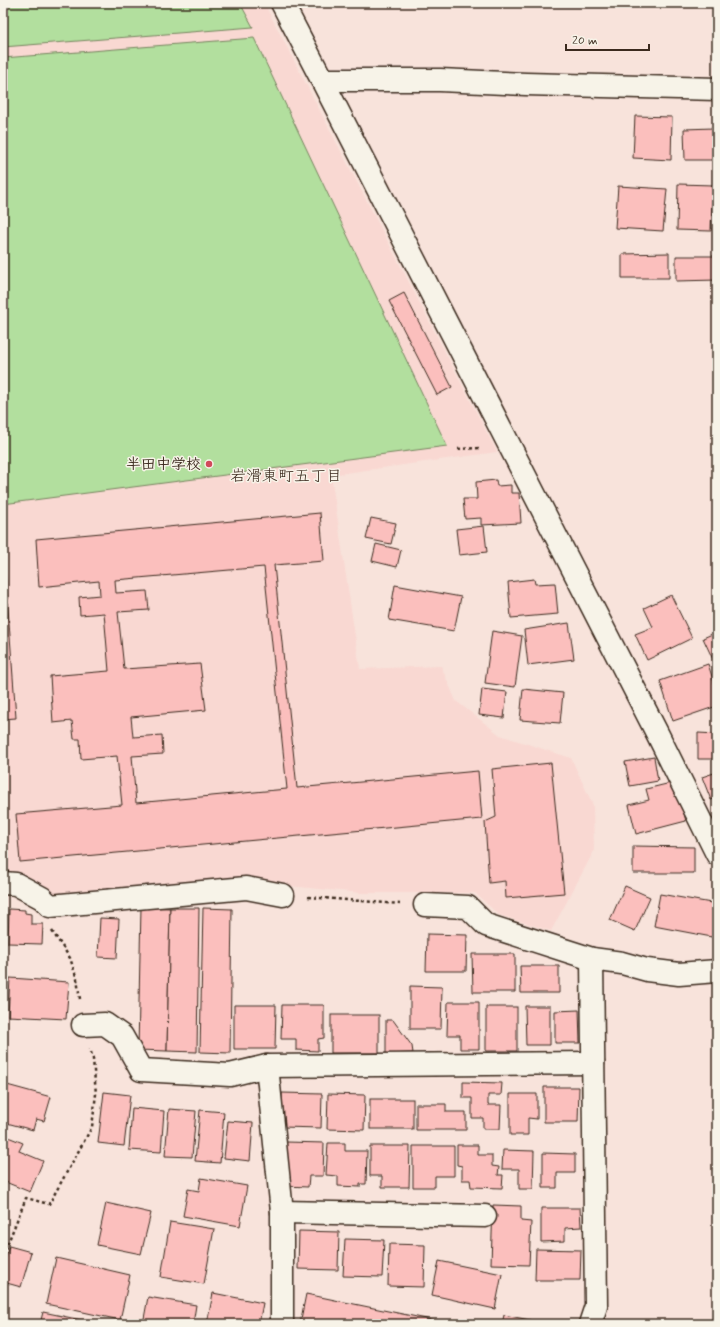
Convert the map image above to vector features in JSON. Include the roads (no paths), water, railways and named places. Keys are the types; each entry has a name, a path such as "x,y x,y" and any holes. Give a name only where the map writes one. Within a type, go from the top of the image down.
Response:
{"street":[{"path":"282,3 658,735 717,854"},
{"path":"322,80 440,80 526,84 717,89"},
{"path":"3,882 16,884 42,898 50,906 246,888 283,895"},
{"path":"425,905 468,907 486,925 592,959 647,970 679,974 717,971"},
{"path":"590,1324 596,1306 592,959"},
{"path":"83,1025 105,1024 122,1036 140,1070 230,1076 267,1066 593,1063"},
{"path":"267,1066 282,1212 282,1324"},
{"path":"282,1212 485,1216"}],"place":[{"name":"半田中学校","path":"209,464"}],"district":[{"name":"岩滑東町五丁目","path":"286,475"}]}
